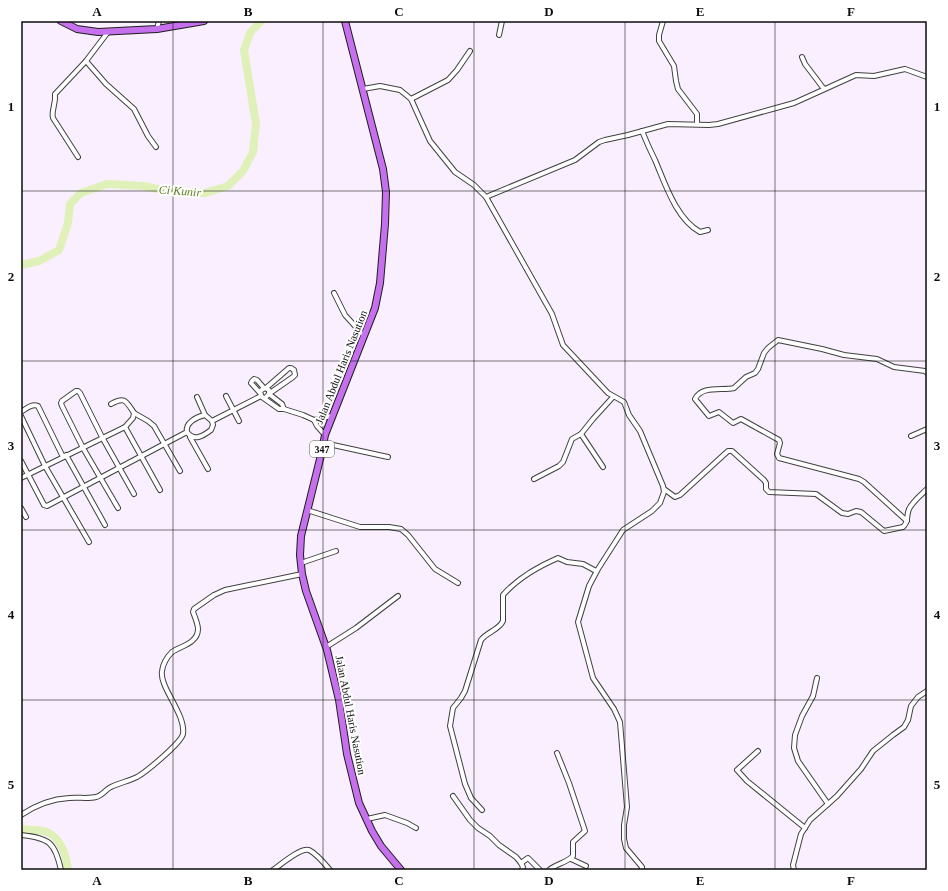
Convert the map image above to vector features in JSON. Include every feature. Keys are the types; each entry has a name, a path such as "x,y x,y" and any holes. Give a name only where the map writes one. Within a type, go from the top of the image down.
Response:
{"main road":[{"path":"61,21 77,29 98,32 157,29 204,21"},
{"name":"Jalan Abdul Haris Nasution","path":"345,21 382,169 386,192 385,224 380,283 375,308 331,416 325,435 300,536 300,555 306,591 326,647 339,700 347,754 359,803 381,846 401,870"}],"street":[{"path":"157,29 160,21"},
{"path":"499,34 502,21"},
{"path":"663,21 659,41 674,66 678,89 697,114 697,124"},
{"path":"78,157 53,118 52,114 55,106 55,94 86,61 108,31"},
{"path":"411,100 448,80 470,51"},
{"path":"802,57 805,64 824,89"},
{"path":"86,61 106,84 134,109 148,136 156,147"},
{"path":"486,197 575,160 602,141 668,124 713,125 725,122 794,103 856,75 874,76 902,69 909,69 927,77"},
{"path":"363,89 380,86 400,90 411,100 430,141 455,172 474,185 486,197 552,314 563,345 608,393 622,400 626,404 629,415 641,433 664,488 674,497 682,494 728,451 732,451 764,480 766,483 766,489 769,492 816,494 842,513 848,514 856,511 861,512 884,531 903,527 908,521 909,510 927,489"},
{"path":"642,131 666,188 679,211 694,229 700,232 708,230"},
{"path":"334,293 345,315 364,336"},
{"path":"908,521 862,481 779,458 776,454 780,443 779,440 741,419 733,423 719,412 709,416 695,399 699,394 710,390 734,388 746,377 755,373 764,353 778,340 844,355 872,358 894,367 924,371 927,373"},
{"path":"212,421 262,396 266,397 293,378 295,375 294,370 289,368 262,389 262,396"},
{"path":"284,409 282,404 269,394 256,379 252,381 262,396 279,409 284,409 314,420 331,416"},
{"path":"118,508 83,448 61,404 62,401 76,391 80,392 102,437 134,494"},
{"path":"226,396 239,421"},
{"path":"534,478 559,466 565,460 572,439 581,434 613,396"},
{"path":"190,437 196,438 211,430 213,425 212,421 205,415 197,397"},
{"path":"111,404 123,399 127,402 134,413 151,423 180,471"},
{"path":"21,412 32,406 38,406 64,456 84,487 105,526"},
{"path":"21,478 125,427 133,418 134,413"},
{"path":"205,415 197,417 188,425 186,429 208,469"},
{"path":"21,416 45,466 89,542"},
{"path":"314,420 325,435"},
{"path":"125,427 160,490"},
{"path":"911,436 927,429"},
{"path":"21,461 45,505 47,506 187,432"},
{"path":"581,434 603,467"},
{"path":"324,443 388,457"},
{"path":"642,870 642,867 626,848 624,840 624,825 627,807 620,722 614,709 593,678 579,625 579,618 596,571 623,530 660,503 664,488"},
{"path":"21,508 26,517"},
{"path":"307,510 360,527 385,526 401,529 408,535 435,569 458,584"},
{"path":"301,563 336,551"},
{"path":"482,810 472,798 465,784 450,724 453,708 465,691 481,640 502,624 503,595 525,575 558,558 566,562 583,564 596,571"},
{"path":"21,815 32,808 49,801 68,798 98,797 110,787 136,777 147,770 175,745 183,733 181,722 166,687 162,676 162,671 171,653 191,642 197,635 198,628 193,612 194,609 214,595 225,590 302,574"},
{"path":"326,647 362,624 398,596"},
{"path":"817,678 813,696 802,716 795,735 794,748 798,761 828,804"},
{"path":"794,870 793,865 804,828 861,768 873,751 904,727 908,720 912,706 918,698 927,691"},
{"path":"758,751 737,770 747,781 804,828"},
{"path":"549,870 552,867 571,859 573,856 573,842 584,832 585,828 557,753"},
{"path":"453,796 478,828 521,862 523,867 522,870"},
{"path":"367,819 385,815 416,828"},
{"path":"21,835 44,839 52,845 55,849 61,870"},
{"path":"273,870 302,850 310,851 330,870"},
{"path":"521,862 528,858 540,870"},
{"path":"571,859 586,866"}],"waterway":[{"name":"Ci Kunir","path":"21,265 39,261 59,250 68,223 70,204 81,193 107,184 143,186 172,192 205,193 228,186 243,171 253,152 256,124 244,50 250,33 261,21"},
{"path":"21,829 44,831 55,837 62,846 68,870"}]}
